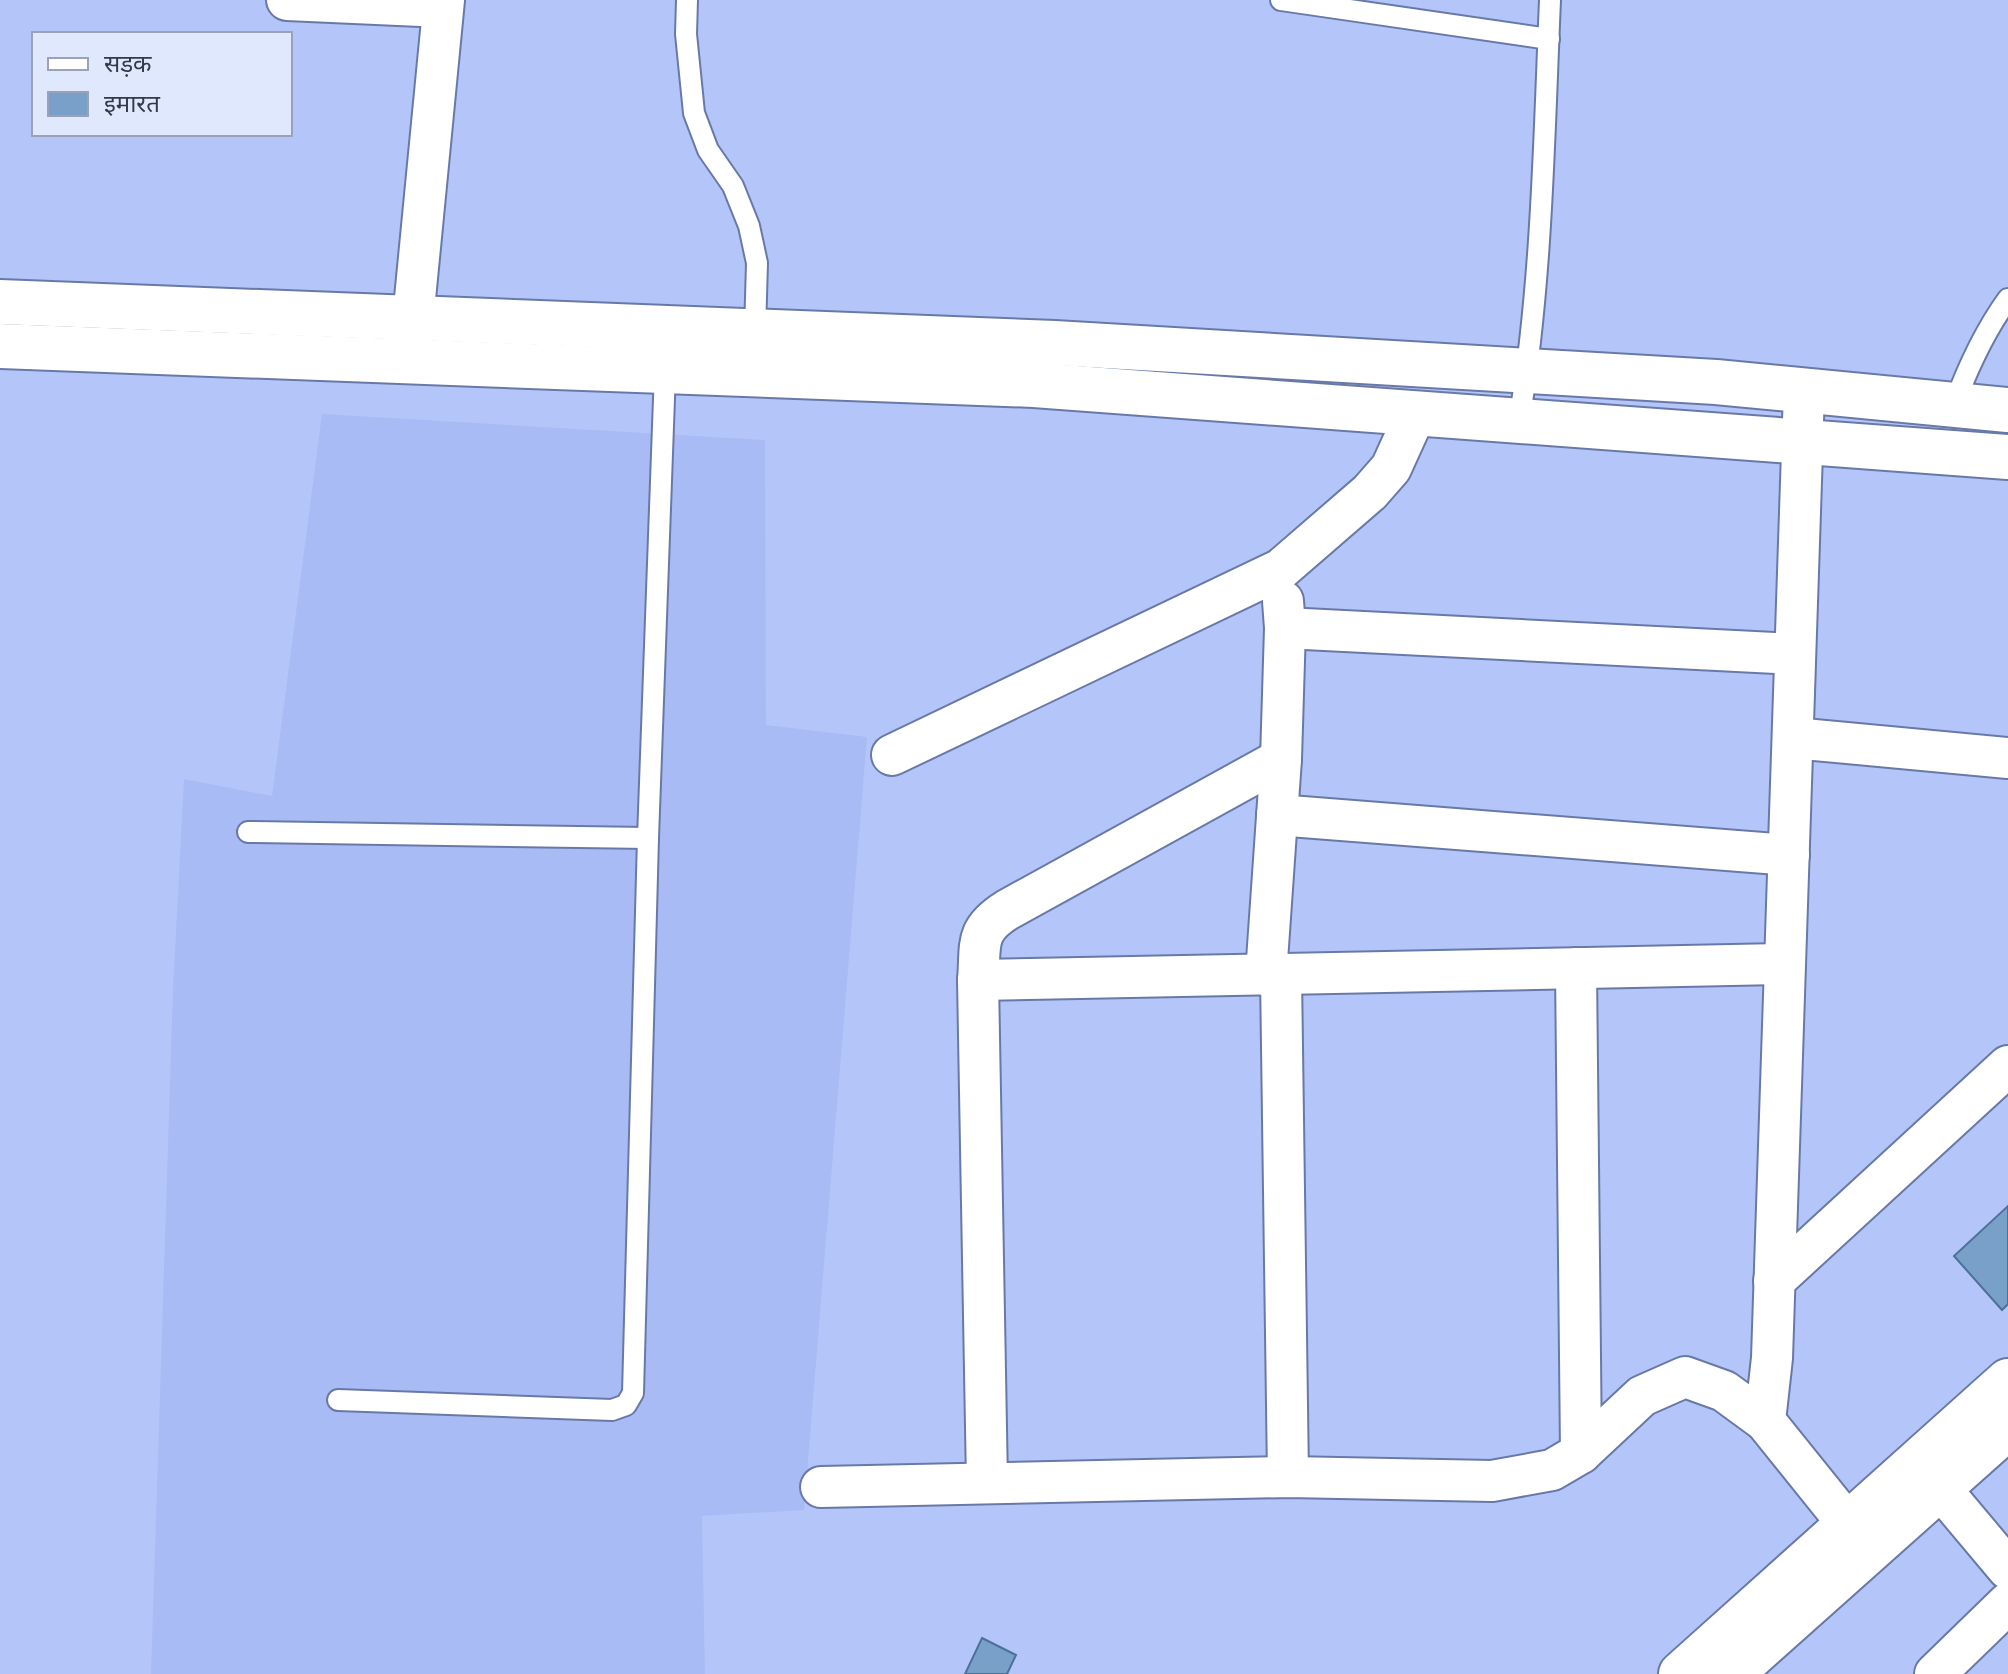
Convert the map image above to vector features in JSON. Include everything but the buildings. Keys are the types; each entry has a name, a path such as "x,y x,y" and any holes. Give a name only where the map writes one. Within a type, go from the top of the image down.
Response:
{"main road":[{"path":"0,302 1071,344 1716,382 2008,410"},
{"path":"0,346 1034,385 2008,457"},
{"path":"1731,1674 2008,1381"},
{"path":"1681,1674 1858,1538 1940,1488 2008,1427"}],"street":[{"path":"287,0 443,3 409,361"},
{"path":"1765,1421 1772,1358 1804,391"},
{"path":"892,755 1281,569 1370,492 1391,468 1416,413"},
{"path":"1281,569 1285,628 1274,975 1288,1477"},
{"path":"1285,628 1795,654"},
{"path":"1793,738 2008,758"},
{"path":"987,1483 978,980 982,932 990,920 1281,759"},
{"path":"1277,815 1789,855"},
{"path":"978,980 1785,964"},
{"path":"1576,968 1581,1453"},
{"path":"1774,1281 2008,1066"},
{"path":"821,1487 1288,1477 1492,1481 1552,1470 1581,1453 1642,1396 1685,1377 1724,1391 1765,1421 1858,1538"},
{"path":"1940,1488 2008,1569"},
{"path":"1935,1674 1963,1660 2008,1603"}],"lane":[{"path":"687,0 686,34 694,113 708,150 733,186 749,226 757,263 755,331"},
{"path":"1281,0 1549,39"},
{"path":"1519,421 1527,371 1550,0"},
{"path":"1954,405 1989,324 2008,299"},
{"path":"338,1400 612,1410 631,1401 665,371"},
{"path":"248,832 648,838"}],"shaded area":[{"path":"322,414 765,440 766,725 867,737 804,1510 702,1516 705,1674 151,1674 173,989 184,779 272,796"}]}
